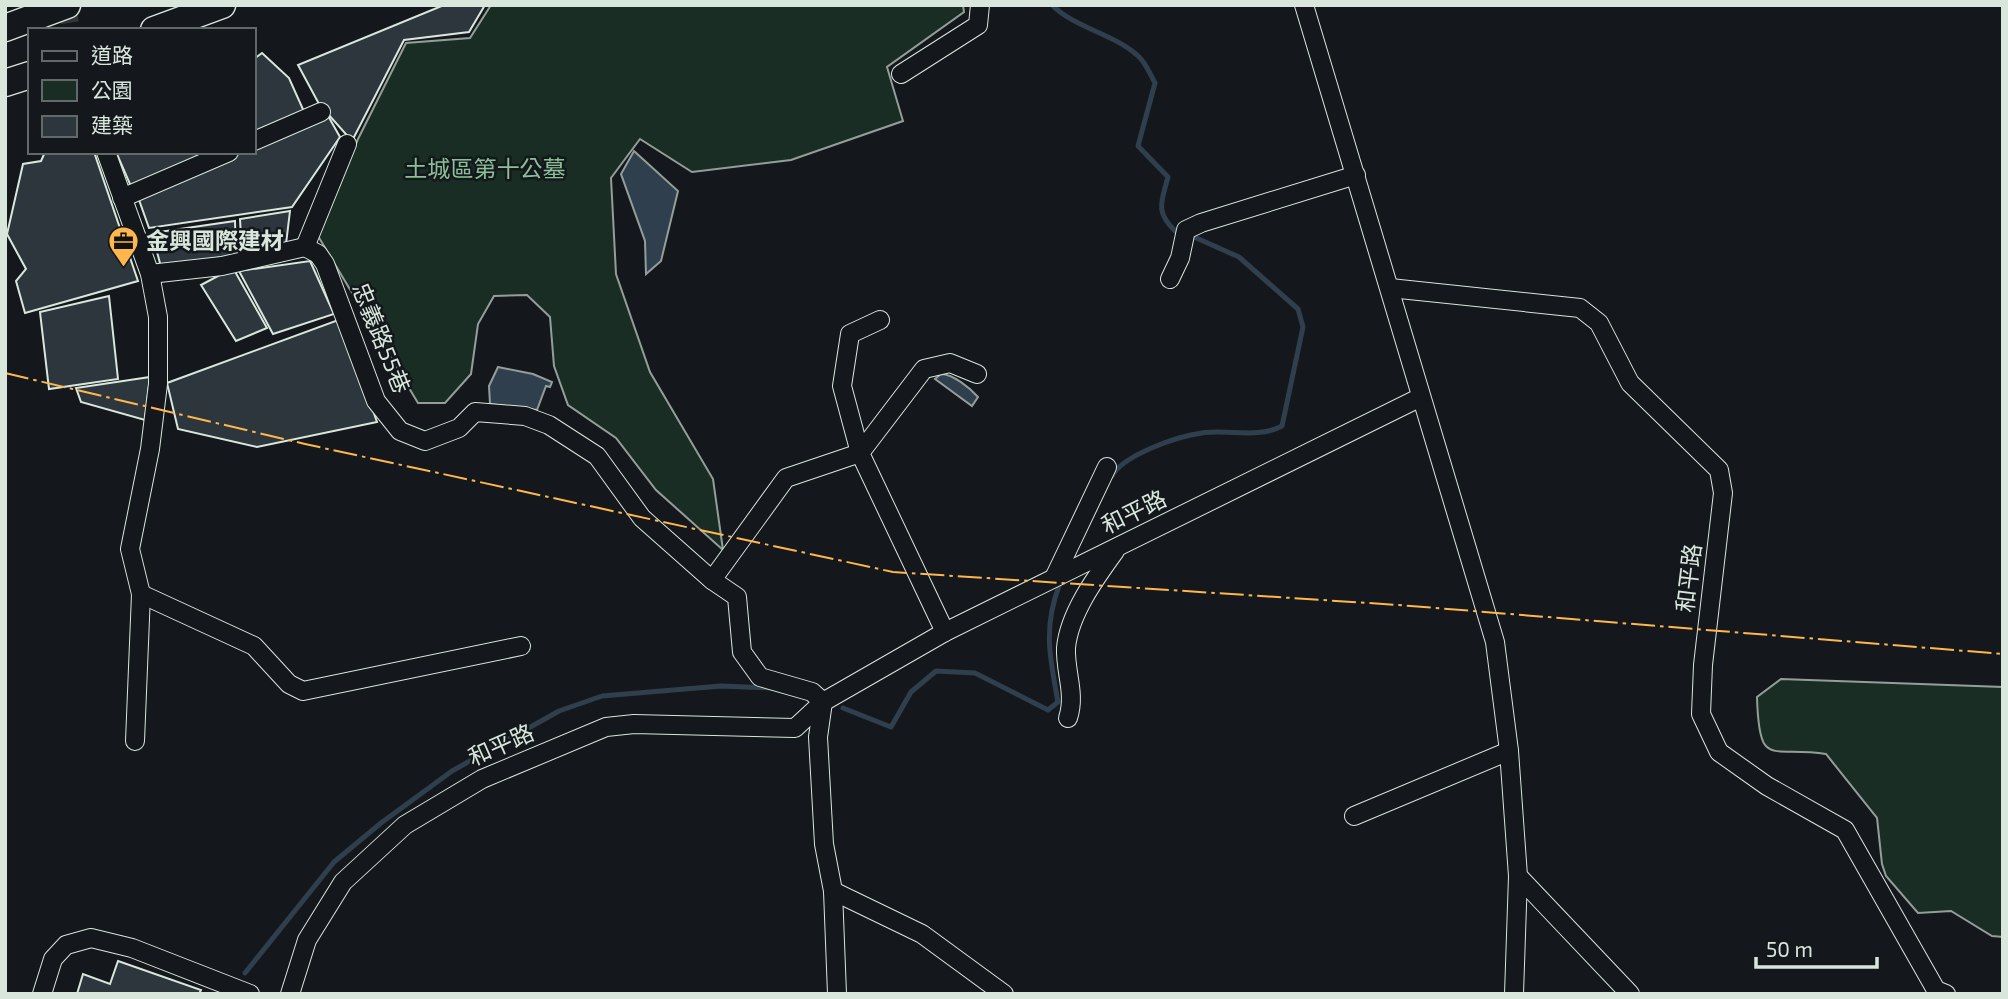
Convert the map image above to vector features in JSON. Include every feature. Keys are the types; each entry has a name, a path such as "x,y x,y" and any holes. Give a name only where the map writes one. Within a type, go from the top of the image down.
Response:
{"highway":[{"path":"5,28 67,5"},
{"path":"159,28 222,5"},
{"path":"5,83 28,76"}],"street":[{"path":"901,74 978,25 980,5"},
{"path":"1304,5 1390,288 1419,398 1495,642 1509,751 1518,876 1514,994"},
{"path":"256,140 321,112"},
{"path":"150,274 222,266 305,247 347,144"},
{"path":"107,154 150,274 158,317 158,384 150,449 130,549 141,594 135,741"},
{"path":"122,198 224,154"},
{"path":"1170,279 1180,258 1186,230 1356,175"},
{"name":"忠義路55巷","path":"305,247 318,254 325,264 376,401 400,430 425,441 443,437 459,428 475,412 484,411 525,416 550,425 597,456 642,518 712,580 737,597 742,652 760,677 812,692 823,702"},
{"name":"和平路","path":"1390,288 1580,308 1599,323 1630,383 1719,470 1723,493 1703,665 1701,714 1719,752 1767,786 1844,831 1936,990 1946,994"},
{"path":"880,320 850,334 842,386 860,453 945,632"},
{"path":"712,580 786,478 860,453 924,369 950,363 977,374"},
{"name":"和平路","path":"290,994 307,940 344,882 405,825 482,779 606,727 634,724 795,728 823,702 945,632 1419,398"},
{"path":"1055,576 1107,467"},
{"path":"1068,718 1073,703 1066,648 1073,624 1096,579 1118,548"},
{"path":"141,594 254,646 289,684 303,691 521,646"},
{"path":"823,702 818,751 824,844 833,891 837,994"},
{"path":"1354,816 1509,751"},
{"path":"1518,876 1630,994"},
{"path":"833,891 922,934 1004,994"},
{"path":"42,994 53,960 66,945 91,938 132,948 250,994"}],"green space":[{"name":"土城區第十公墓","path":"491,5 963,5 964,12 887,67 903,121 791,160 692,172 640,139 611,178 616,274 650,372 713,479 723,550 656,490 616,438 568,405 554,366 550,317 527,295 494,296 478,324 471,374 445,403 418,403 318,236 358,139 406,43 470,38"},
{"path":"1781,679 2003,687 2003,937 1992,936 1951,911 1918,913 1886,876 1882,864 1877,818 1826,754 1781,752 1765,745 1758,720 1757,697"}],"water":[{"path":"634,151 678,191 661,261 646,274 645,241 621,174"},
{"path":"498,367 533,374 552,382 550,387 546,386 537,410 490,404 489,386"},
{"path":"941,374 956,379 975,393 978,397 972,406 935,379"}],"building":[{"path":"444,5 485,5 469,32 404,40 352,141 319,104 298,65"},
{"path":"262,53 289,78 306,116 256,138 256,58"},
{"path":"327,114 340,137 292,207 149,228 138,197 235,154 256,154 256,145"},
{"path":"44,154 95,154 138,281 25,313 16,281 26,269 7,234 23,164 41,161"},
{"path":"117,154 217,154 133,191"},
{"path":"290,211 286,244 242,255 240,219"},
{"path":"235,221 236,255 161,267 152,233"},
{"path":"310,261 334,314 273,334 239,271"},
{"path":"233,268 267,328 236,341 201,285"},
{"path":"109,296 118,379 49,389 40,312"},
{"path":"341,319 377,422 257,447 178,429 167,383"},
{"path":"150,377 145,420 81,402 76,388"},
{"path":"118,961 201,990 199,994 77,994 83,974 110,984"}],"waterway":[{"path":"1052,5 1071,19 1127,47 1147,68 1155,83 1138,146 1168,177 1163,194 1162,213 1176,232"},
{"path":"1112,476 1118,468 1139,454 1179,438 1212,432 1263,432 1282,426 1303,327 1298,309 1239,257 1192,236"},
{"path":"843,708 891,727 911,692 936,671 975,673 1048,710 1058,702 1050,630 1059,586"},
{"path":"245,973 334,862 381,823 452,771 559,711 602,696 721,686 773,688"}],"tunnel":[{"path":"67,5 71,28"}],"power":[{"path":"5,373 305,444 893,572 1399,605 2003,654"}],"place":[{"name":"金興國際建材","path":"123,268"}]}
